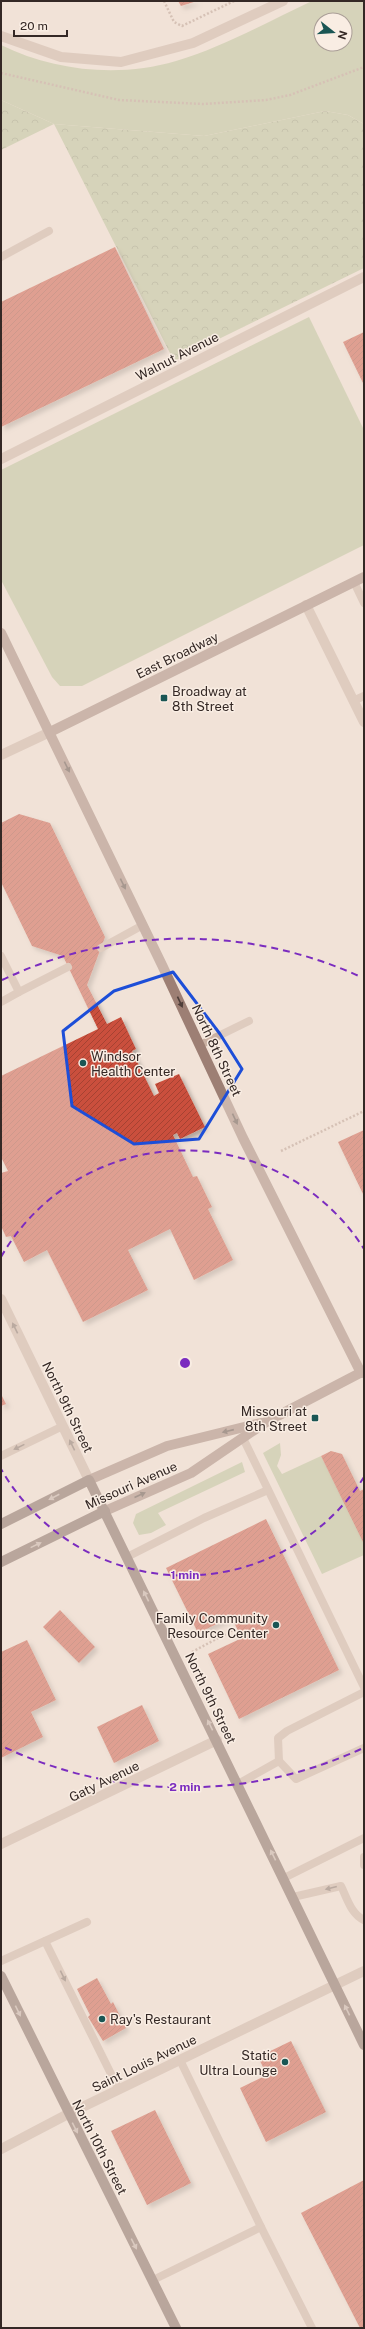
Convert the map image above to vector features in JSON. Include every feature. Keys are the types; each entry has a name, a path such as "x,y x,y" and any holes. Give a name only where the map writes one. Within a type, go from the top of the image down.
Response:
{"main road":[{"name":"East Broadway","path":"50,732 364,577"},
{"name":"North 8th Street","path":"1,633 143,926 243,1138 363,1374"},
{"name":"Missouri Avenue","path":"1,1562 104,1511 191,1473 266,1422 363,1374"},
{"name":"Missouri Avenue","path":"1,1524 89,1480 167,1446 266,1422"},
{"name":"North 9th Street","path":"89,1480 217,1740 364,2045"},
{"name":"North 10th Street","path":"1,1976 68,2114 176,2328"}],"street":[{"path":"1,36 61,57 121,62 193,43 283,1"},
{"name":"Walnut Avenue","path":"1,459 364,277"},
{"path":"306,605 364,722"},
{"name":"East Broadway","path":"1,755 50,732"},
{"name":"North 9th Street","path":"1,1299 89,1480"},
{"name":"Gaty Avenue","path":"1,1844 217,1740"},
{"name":"Saint Louis Avenue","path":"1,2149 68,2114 364,1971"}],"lane":[{"path":"1,257 49,231"},
{"path":"354,582 364,603"},
{"path":"353,700 364,696"},
{"path":"101,948 143,926"},
{"path":"1,956 19,992"},
{"path":"1,1002 68,967"},
{"path":"200,1045 249,1021"},
{"path":"1,1456 63,1426"},
{"path":"243,1438 364,1687"},
{"path":"126,1557 204,1518 268,1490"},
{"path":"364,1692 287,1731 278,1738 279,1762 296,1780 364,1748"},
{"path":"238,1784 279,1762"},
{"path":"284,1878 364,1838"},
{"path":"364,1857 364,1865"},
{"path":"293,1898 342,1886 355,1914 364,1920"},
{"path":"1,1961 87,1922"},
{"path":"45,1941 119,2090"},
{"path":"180,2060 260,2227 312,2328"},
{"path":"153,2280 260,2227"}],"path":[{"path":"164,1 174,22 182,26 234,1"},
{"path":"1,73 119,100 203,104 266,100 290,95 364,67"},
{"path":"281,1151 364,1111"},
{"path":"192,1652 233,1630"}],"highlighted area":[{"path":"173,972 220,1034 242,1069 199,1139 134,1144 72,1106 63,1031 114,991"}],"green space":[{"path":"312,1 364,1 364,124 348,115 325,111 204,136 54,124 1,100 1,45 21,54 43,61 87,69 110,70 154,66 176,61 211,49"},
{"path":"1,100 54,124 1,150"},
{"path":"325,111 348,115 364,124 364,268 174,361 54,124 204,136"},
{"path":"309,317 364,430 364,545 82,686 60,686 52,677 1,580 1,470"},
{"path":"280,1443 281,1455 277,1466 282,1474 321,1456 364,1542 364,1555 322,1574 263,1453"},
{"path":"242,1462 245,1472 158,1513 166,1525 151,1533 139,1535 133,1523 136,1514"}],"building":[{"path":"178,1 197,1 181,6"},
{"path":"115,247 164,349 1,427 1,302"},
{"path":"364,332 364,385 343,342"},
{"name":"Windsor Health Center","path":"19,814 50,823 105,937 87,985 107,1024 121,1017 136,1049 132,1051 154,1096 159,1093 155,1084 179,1074 205,1127 180,1139 177,1133 173,1135 193,1177 197,1176 212,1207 208,1209 233,1260 194,1280 170,1229 128,1250 148,1290 83,1322 47,1250 24,1262 11,1236 6,1237 1,1226 1,1173 8,1171 1,1157 1,1076 98,1029 63,956 32,946 1,882 1,823"},
{"path":"364,1130 364,1196 338,1142"},
{"path":"1,1394 6,1404 1,1406"},
{"path":"331,1451 342,1454 360,1491 364,1489 363,1542 321,1456"},
{"name":"Family Community Resource Center","path":"266,1519 339,1670 239,1719 208,1654 242,1638 231,1617 198,1633 166,1568"},
{"path":"60,1610 95,1647 79,1663 43,1627"},
{"path":"27,1640 56,1700 31,1712 43,1737 1,1758 1,1652"},
{"path":"142,1705 159,1741 114,1763 97,1727"},
{"path":"97,1978 111,2004 113,2002 126,2028 103,2041 88,2017 90,2015 77,1989"},
{"path":"291,2041 326,2112 266,2142 240,2088 267,2075 258,2057"},
{"path":"155,2110 191,2183 147,2205 111,2131"},
{"path":"364,2180 364,2328 360,2328 301,2213"}],"place":[{"name":"Broadway at 8th Street","path":"164,698"},
{"name":"Windsor Health Center","path":"83,1063"},
{"name":"Missouri at 8th Street","path":"315,1418"},
{"name":"Family Community Resource Center","path":"276,1625"},
{"name":"Ray's Restaurant","path":"102,2019"},
{"name":"Static Ultra Lounge","path":"285,2062"}]}
